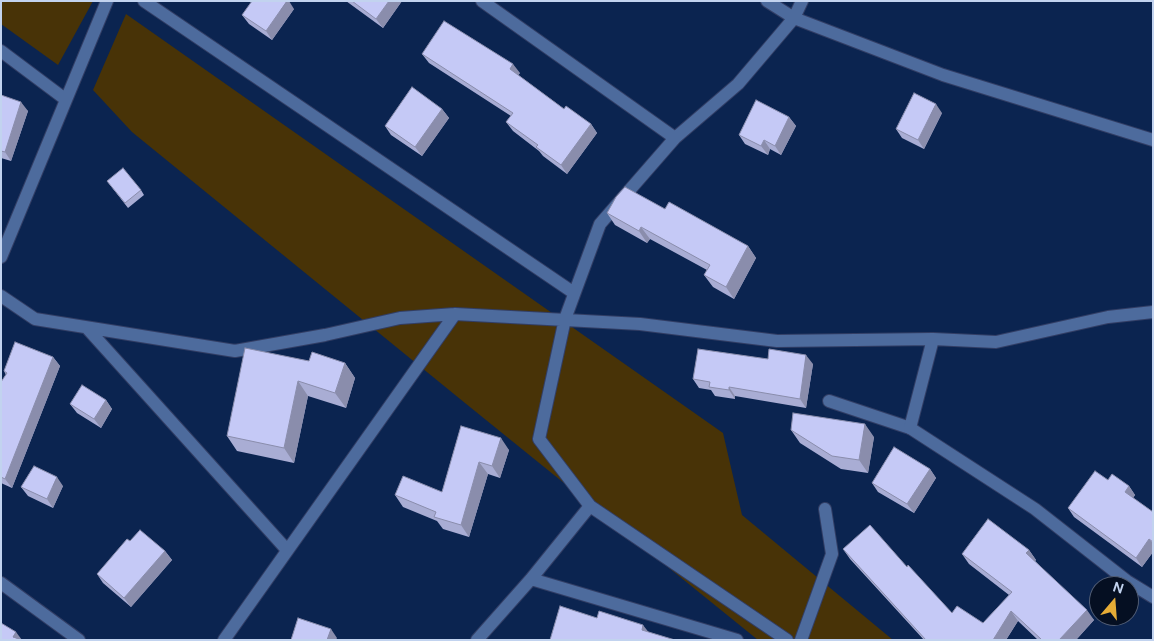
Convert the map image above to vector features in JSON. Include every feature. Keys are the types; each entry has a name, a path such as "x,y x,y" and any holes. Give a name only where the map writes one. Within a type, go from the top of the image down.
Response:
{"street":[{"path":"1,257 107,1"},
{"path":"144,1 574,293"},
{"path":"482,1 675,138"},
{"path":"767,1 794,18 943,75 1153,140"},
{"path":"788,640 590,506 539,439 565,319 600,224 675,138 738,84 794,18 802,1"},
{"path":"1,51 66,100"},
{"path":"1,296 35,320 235,351 325,336 400,318 455,314 640,324 777,341 934,339 996,342 1108,318 1148,312 1153,324"},
{"path":"224,640 455,314"},
{"path":"88,328 287,550"},
{"path":"910,428 934,339"},
{"path":"829,401 910,428 1035,509 1127,581 1153,597"},
{"path":"478,640 590,506"},
{"path":"801,640 832,554 825,510"},
{"path":"531,578 736,640"},
{"path":"1,583 79,640"}],"shaded area":[{"path":"1,1 93,1 58,65 1,24"},
{"path":"126,14 723,433 742,515 893,640 758,640 132,132 93,90"}],"building":[{"path":"252,1 287,1 266,31 242,15"},
{"path":"352,1 389,1 376,19"},
{"path":"444,21 513,64 510,69 564,109 566,106 591,124 561,165 536,147 538,145 506,122 513,113 422,54"},
{"path":"412,87 442,109 415,147 385,126"},
{"path":"914,93 936,104 918,140 896,129"},
{"path":"1,95 21,102 5,152 1,151"},
{"path":"756,100 789,117 775,146 764,140 761,146 739,135"},
{"path":"123,168 141,190 125,203 107,181"},
{"path":"625,187 665,209 669,202 748,246 726,287 704,275 710,265 641,227 639,231 607,213 616,197"},
{"path":"15,342 53,357 5,479 1,477 1,382 7,373 4,371"},
{"path":"245,348 309,361 312,352 345,363 335,393 298,381 284,448 227,436"},
{"path":"698,349 768,359 769,349 806,355 800,399 729,387 729,390 709,387 710,382 693,379"},
{"path":"82,385 106,400 94,419 70,404"},
{"path":"793,413 865,424 859,460 832,456 791,430"},
{"path":"461,426 501,438 492,466 479,462 461,525 434,517 436,512 395,495 403,476 442,492"},
{"path":"894,447 930,469 907,504 872,483"},
{"path":"34,466 57,477 47,499 21,487"},
{"path":"1095,471 1108,480 1112,474 1129,486 1125,492 1153,512 1153,542 1149,539 1136,558 1068,508"},
{"path":"988,519 1029,550 1026,553 1087,610 1059,640 1042,640 1011,611 993,640 926,640 843,549 870,525 907,567 908,565 952,613 957,606 983,623 1012,592 962,554"},
{"path":"140,530 165,551 124,598 97,574 127,539 130,541"},
{"path":"560,606 597,618 599,611 643,625 642,630 675,640 550,640"},
{"path":"298,618 331,629 327,640 291,640"},
{"path":"1,623 16,632 13,637 22,640 1,640"}]}
